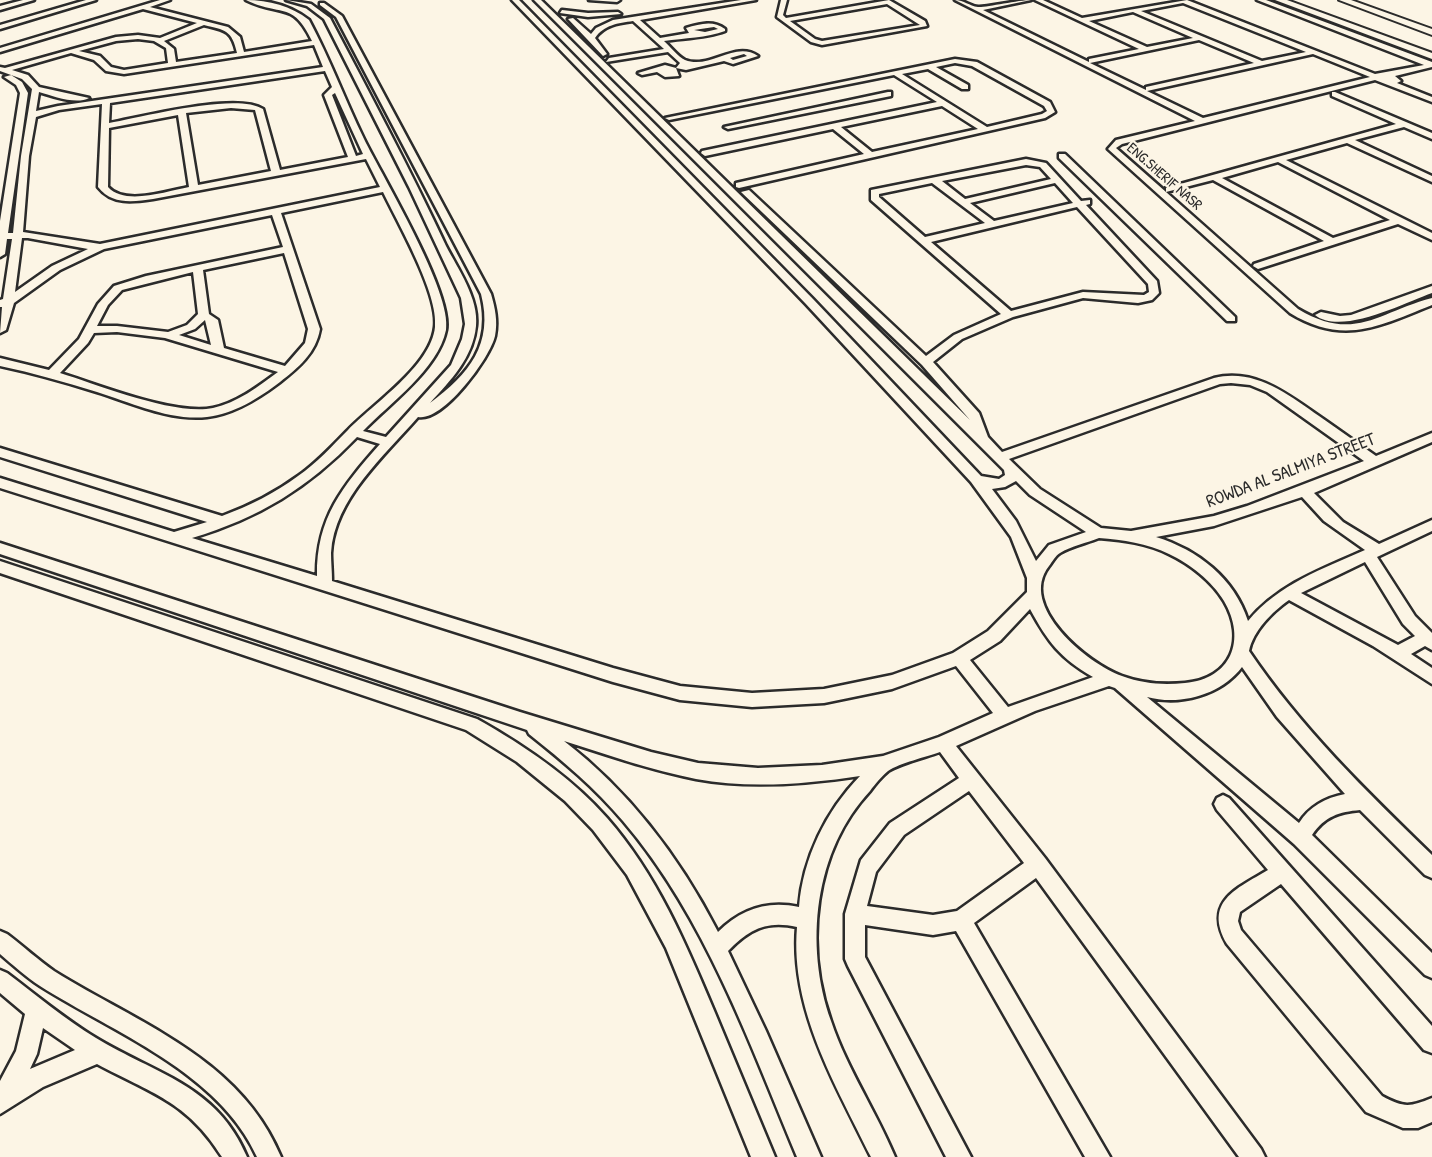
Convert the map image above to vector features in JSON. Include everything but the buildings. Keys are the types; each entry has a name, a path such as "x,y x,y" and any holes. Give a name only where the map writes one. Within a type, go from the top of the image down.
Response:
{"main road":[{"path":"1279,0 1432,56"},
{"path":"1343,0 1432,32"},
{"path":"1408,47 1432,46"}],"street":[{"path":"0,8 31,0"},
{"path":"0,27 93,0"},
{"path":"2,46 156,0"},
{"path":"2,46 167,0"},
{"path":"249,0 282,6 301,15 307,21 352,121 374,137 422,204 466,297 471,324 468,339 456,366 348,490 332,520 324,552 325,585"},
{"path":"175,537 224,522 265,503 302,480 418,369 438,339 441,327 437,302 369,156 374,137 363,91 327,18 309,5 289,0"},
{"path":"311,0 332,9 339,16 486,294 491,320 484,352 460,384 436,405 405,424"},
{"path":"504,0 525,16 594,79 809,301 976,479 996,502 1028,554 1034,577 1033,596 1039,615 1049,633 1085,666 1114,681 1147,691 1174,693 1198,690 1218,681 1233,669 1249,630 1260,616 1288,593 1432,525"},
{"path":"514,0 525,16 779,282 809,301"},
{"path":"537,0 563,12 588,15 617,14 710,0"},
{"path":"592,0 617,0"},
{"path":"592,49 592,38 596,30 603,25 753,0"},
{"path":"958,0 1206,120"},
{"path":"968,0 1149,89 1206,120"},
{"path":"983,8 1028,0"},
{"path":"1038,0 1147,50"},
{"path":"1082,20 1185,0 1432,99"},
{"path":"1260,0 1431,68"},
{"path":"781,2 783,8 778,14 785,20 813,41 828,43 924,27 923,22 887,1 785,20"},
{"path":"142,8 220,26 234,34 241,54"},
{"path":"553,8 613,75 1011,470 1035,492 1098,533"},
{"path":"1135,11 1262,64"},
{"path":"563,12 592,38"},
{"path":"617,14 615,18 623,21"},
{"path":"94,22 173,15"},
{"path":"635,19 670,50 683,65 693,67 723,59"},
{"path":"158,41 205,22"},
{"path":"658,40 693,34"},
{"path":"2,71 123,37 141,37 158,41 170,48 172,65"},
{"path":"1092,61 1201,39"},
{"path":"72,51 97,58 109,69 115,71 172,65 316,43"},
{"path":"592,49 609,60 926,362 975,416 982,439"},
{"path":"609,60 670,50"},
{"path":"1149,89 1317,52"},
{"path":"719,118 866,79 955,61 968,62 1047,104 1051,109 1051,112 1045,116 739,185"},
{"path":"33,110 328,65"},
{"path":"642,73 665,67 673,70 683,65"},
{"path":"18,74 26,66"},
{"path":"929,66 965,87"},
{"path":"1431,68 1418,68 1335,94 1276,106 1125,150 1303,306 1332,318 1353,318 1432,289"},
{"path":"1385,79 1431,68"},
{"path":"2,71 18,74 29,80 36,89 89,101 106,101 288,71"},
{"path":"0,254 5,192 24,93 16,81 2,71"},
{"path":"896,73 986,130"},
{"path":"594,79 609,79 613,75"},
{"path":"669,118 719,118 891,97 866,79"},
{"path":"1385,79 1432,95"},
{"name":"ENG.SHERIF NASR","path":"1385,79 1119,142 1112,149 1294,311 1323,326 1357,329 1432,301"},
{"path":"336,87 328,95 353,158"},
{"path":"0,330 6,318 4,302 18,235 26,153 36,89"},
{"path":"363,91 377,89"},
{"path":"609,95 615,91 629,91"},
{"path":"1335,94 1432,136"},
{"path":"106,101 104,188 106,192 119,198 141,198 369,156"},
{"path":"705,153 944,103"},
{"path":"105,126 237,104 257,107 276,172"},
{"path":"182,113 194,188"},
{"path":"719,118 737,134"},
{"path":"352,121 370,121"},
{"path":"1169,190 1404,124"},
{"path":"835,126 870,155"},
{"path":"1348,140 1432,179"},
{"path":"11,156 26,153"},
{"path":"1062,156 1231,319"},
{"path":"1283,158 1432,237"},
{"path":"1283,158 1432,229"},
{"path":"926,362 958,337 1009,315 1083,295 1138,300 1148,298 1154,293 1153,283 1147,273 1043,165 1029,162 880,190 872,195 1009,315"},
{"path":"1214,177 1333,242"},
{"path":"934,180 992,224"},
{"path":"963,202 1057,180"},
{"path":"4,302 56,267 101,247 386,189"},
{"path":"923,241 1105,197"},
{"path":"422,204 437,201"},
{"path":"0,362 52,374 173,412 193,414 216,411 239,404 285,370 311,343 314,329 276,211"},
{"path":"1258,267 1399,220"},
{"path":"1202,231 1214,229"},
{"path":"2,238 18,235 101,247"},
{"path":"52,374 84,341 103,304 118,288 139,280 288,249"},
{"path":"198,268 204,315"},
{"path":"170,336 191,327 204,315"},
{"path":"204,315 212,320 218,349"},
{"path":"90,330 142,331 170,336 285,370"},
{"path":"1000,458 1218,381 1234,379 1254,382 1271,389 1374,461"},
{"path":"353,432 388,442"},
{"name":"ROWDA AL SALMIYA STREET","path":"1126,535 1218,522 1305,490 1432,437"},
{"path":"0,452 224,522"},
{"path":"976,479 986,484 1006,483 1012,477 1011,470"},
{"path":"0,483 613,675 680,693 752,700 824,696 892,682 959,658 1001,629 1033,596"},
{"path":"1305,490 1319,509 1338,527 1373,553 1409,621 1429,640 1399,653"},
{"path":"1034,577 1042,560 1056,546 1075,537 1098,533 1126,535 1155,542 1183,555 1208,573 1228,594 1240,618 1242,647 1262,686 1290,721 1364,801 1432,868"},
{"path":"0,548 363,677 471,724 506,743 539,766 601,825 644,886 678,948 763,1157"},
{"path":"0,567 363,677 520,720 651,760 698,771 768,775 822,773 883,764 942,743 1004,715 1114,681"},
{"path":"1288,593 1399,653 1432,677"},
{"path":"959,658 1004,715"},
{"path":"1114,681 1301,837 1432,968"},
{"path":"520,720 558,744 591,773 623,807 653,845 717,947 809,1157"},
{"path":"942,743 1038,865 1252,1157"},
{"path":"883,764 837,819 816,864 806,918 810,979 828,1044 883,1157"},
{"path":"959,1157 855,959 855,914 868,867 897,829 971,780"},
{"path":"1301,837 1309,821 1324,809 1342,803 1364,801"},
{"path":"1223,804 1432,1042"},
{"path":"855,914 933,926 961,920 1038,865"},
{"path":"1283,872 1233,905 1228,916 1234,937 1374,1104 1385,1111 1406,1118 1423,1116 1432,1109"},
{"path":"717,947 735,927 757,916 782,913 806,918"},
{"path":"961,920 1098,1157"},
{"path":"0,941 45,977 191,1063 206,1075 238,1104 264,1143 269,1157"},
{"path":"0,980 37,1010 99,1052 170,1088 199,1109 223,1136 235,1157"},
{"path":"0,1102 20,1070 37,1010"},
{"path":"0,1102 35,1077 53,1068 99,1052"}]}
